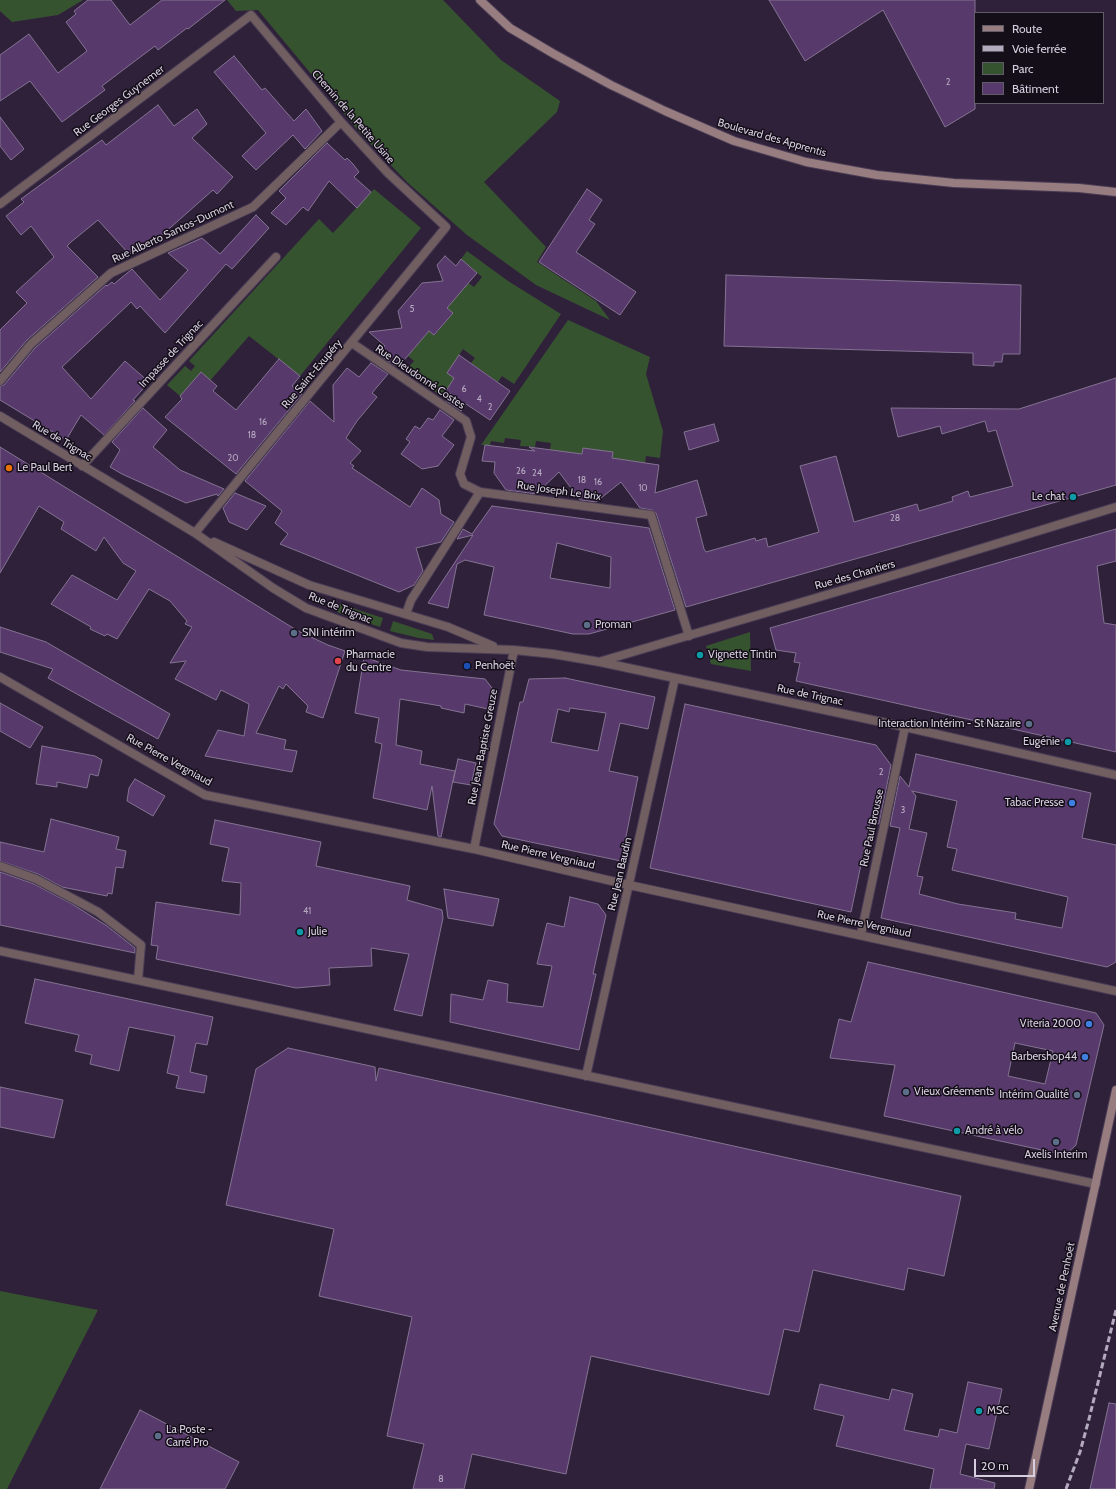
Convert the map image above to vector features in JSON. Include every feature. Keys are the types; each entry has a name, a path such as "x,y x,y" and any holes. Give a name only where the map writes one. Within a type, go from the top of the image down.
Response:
{"main road":[{"name":"Boulevard des Apprentis","path":"480,0 510,28 554,54 611,85 665,111 734,141 806,162 877,175 954,183 1079,188 1116,192"},
{"name":"Avenue de Penhoët","path":"1029,1489 1116,1090"}],"street":[{"name":"Chemin de la Petite Usine","path":"251,15 341,122 388,173 446,227"},
{"name":"Rue Georges Guynemer","path":"0,204 251,15"},
{"name":"Rue Alberto Santos-Dumont","path":"0,381 31,344 111,273 253,207 341,122"},
{"name":"Rue Saint-Exupéry","path":"195,533 446,227"},
{"name":"Impasse de Trignac","path":"82,466 276,257"},
{"name":"Rue Dieudonné Costes","path":"352,343 466,421 471,437 460,474 464,484 480,492"},
{"name":"Rue de Trignac","path":"0,416 195,533 273,588 306,608 343,623 408,644 434,647 497,648 553,654 600,662 905,727 1116,775"},
{"path":"406,614 411,600 480,492"},
{"name":"Rue Joseph Le Brix","path":"480,492 651,515 689,636"},
{"name":"Rue des Chantiers","path":"600,662 1116,507"},
{"name":"Rue de Trignac","path":"195,533 309,585 448,627 497,648"},
{"name":"Rue Jean-Baptiste Greuze","path":"474,849 514,650"},
{"name":"Rue Pierre Vergniaud","path":"0,677 206,795 474,849 629,885 1116,990"},
{"name":"Rue Jean Baudin","path":"586,1076 675,678"},
{"name":"Rue Paul Brousse","path":"861,934 905,727"},
{"path":"0,866 36,879 98,912 141,946 138,980"},
{"path":"0,951 1096,1184"}],"green space":[{"path":"0,0 83,0 58,15 12,22 0,11"},
{"path":"227,0 443,0 501,60 560,101 557,112 484,182 546,247 537,262 596,301 610,320 536,285 467,235 407,182 361,134 258,10 236,11"},
{"path":"374,189 421,228 300,376 249,336 208,383 188,387 180,396 167,385 185,366 191,371 195,366 189,361 319,219 333,233"},
{"path":"467,251 508,281 561,314 514,384 502,376 498,382 471,363 475,358 463,349 447,373 455,378 441,396 405,371 414,361 408,356 429,331 435,335 453,313 447,308 468,283 474,287 482,277 461,259"},
{"path":"568,320 650,357 646,374 663,431 660,458 646,456 645,463 612,458 613,452 583,448 582,454 550,450 551,443 536,441 535,447 520,446 521,440 505,438 504,443 491,441 490,445 481,445"},
{"path":"340,604 383,618 380,627 339,613 334,609 335,605"},
{"path":"393,621 432,634 434,640 390,631"},
{"path":"750,632 751,671 711,664 706,646"},
{"path":"0,1291 98,1310 7,1489 0,1489"}],"building":[{"path":"88,0 111,0 130,25 162,0 225,0 158,50 155,46 102,86 105,90 62,122 30,81 0,101 0,55 29,34 58,73 87,51 66,22 76,14 74,11"},
{"path":"769,0 975,0 975,109 945,127 883,10 805,61"},
{"path":"234,56 262,90 265,88 294,121 306,109 322,131 305,149 293,135 256,170 242,156 266,133 214,72"},
{"path":"158,105 174,126 197,109 207,124 192,138 233,177 217,194 213,190 154,242 129,254 98,220 71,242 67,246 98,277 27,340 0,372 0,330 27,303 16,292 54,257 31,226 21,235 6,216 24,202 21,199 102,140 106,145"},
{"path":"0,117 24,149 11,160 0,146"},
{"path":"327,143 345,160 347,158 353,164 359,172 354,177 371,192 357,208 329,181 308,211 303,207 286,225 271,213 286,198 279,191"},
{"path":"587,189 602,200 589,220 595,224 576,252 636,292 620,315 539,262"},
{"path":"256,215 269,228 232,269 226,264 165,333 140,306 137,309 131,302 62,367 91,399 125,361 149,382 133,400 135,401 104,435 81,415 66,440 0,400 0,386 4,385 35,348 106,285 107,286 112,282 114,284 132,269 160,300 188,270 168,253 202,238 220,254"},
{"path":"445,256 456,266 461,259 477,273 447,308 453,313 434,335 429,331 399,366 396,364 395,366 378,354 385,346 369,332 402,328 398,311 422,283 443,281 437,265"},
{"path":"726,275 1021,285 1020,354 1003,354 1002,362 994,362 994,366 973,365 973,353 724,346"},
{"path":"459,355 510,391 490,420 466,404 461,411 446,401 451,394 446,391 454,378 447,373"},
{"path":"279,359 300,376 292,386 302,394 236,474 165,417 182,399 180,396 201,372 217,386 213,391 236,410"},
{"path":"371,363 388,374 372,393 377,397 357,421 346,438 361,451 350,463 354,466 352,468 410,507 422,488 439,500 441,514 454,522 441,542 416,548 423,571 414,585 399,592 280,544 288,534 275,523 282,511 245,481 310,401 334,422 333,385 347,368 359,377"},
{"path":"1116,378 1116,485 686,607 656,513 652,510 640,508 621,482 596,502 580,500 559,472 536,494 506,490 494,473 495,462 482,461 485,445 535,451 529,447 582,454 583,448 613,452 612,458 659,465 655,493 697,480 707,515 696,518 706,552 755,538 756,541 766,538 768,547 819,532 800,466 836,456 854,522 917,504 919,511 953,501 952,497 968,491 970,497 1013,486 996,430 988,432 985,421 942,434 940,426 898,437 891,408 1019,409"},
{"path":"143,408 167,430 153,447 180,470 224,489 218,496 217,494 186,503 110,467 120,450 112,442"},
{"path":"440,410 454,420 442,436 454,445 438,466 422,469 401,454 410,442 406,439 415,426 420,429 428,418 433,420"},
{"path":"714,424 719,441 689,450 684,432"},
{"path":"0,447 298,631 345,651 323,718 306,712 308,706 286,684 283,689 279,686 256,733 286,740 284,749 297,751 292,772 205,756 218,730 244,736 249,704 221,690 216,700 175,679 186,661 170,663 192,627 185,624 187,621 170,601 149,589 117,639 107,634 105,636 90,629 91,627 51,604 72,575 117,600 136,571 123,563 104,537 96,551 61,529 64,522 39,506 0,573"},
{"path":"235,493 266,506 247,530 229,522 223,508"},
{"path":"492,506 649,528 675,610 589,634 573,634 484,615 494,567 465,560 457,564 448,608 428,603 473,535 457,539 463,529 472,534","holes":["557,543 611,557 610,588 550,578"]},
{"path":"1116,529 1116,561 1097,566 1104,623 1116,625 1116,752 796,681 800,663 794,662 796,653 776,650 770,628"},
{"path":"0,627 46,642 170,714 158,739 48,678 53,669 0,652"},
{"path":"364,657 401,670 485,679 492,688 488,709 465,704 464,713 441,708 441,706 400,699 396,745 422,751 420,764 455,771 441,837 438,836 432,786 427,810 373,798 382,744 375,742 379,718 355,713"},
{"path":"565,678 655,697 648,729 620,723 609,771 638,777 621,861 502,836 494,824 520,702 523,702 529,679","holes":["570,708 606,713 598,751 551,742 558,709 569,712"]},
{"path":"0,703 43,727 30,748 0,731"},
{"path":"685,704 876,745 891,765 879,824 870,822 851,912 650,868"},
{"path":"42,746 95,756 102,760 98,776 90,774 87,788 57,782 57,787 36,784"},
{"path":"916,754 1091,793 1082,838 1116,845 1116,962 1107,967 881,918 900,828 890,826 900,776 909,787","holes":["912,791 957,801 947,847 957,849 952,870 1068,897 1062,928 1015,919 1016,913 958,904 919,894 923,877 917,876 927,833 909,829 916,796"]},
{"path":"458,759 476,763 471,785 453,782"},
{"path":"135,779 165,796 153,816 127,801 129,788"},
{"path":"51,819 119,837 116,849 126,851 123,868 116,867 112,894 108,893 107,896 62,887 38,874 0,861 0,842 44,852"},
{"path":"215,820 321,842 316,866 410,886 407,900 442,910 443,918 422,1016 394,1010 409,954 371,948 372,966 329,968 330,985 296,988 156,959 158,946 151,945 156,902 240,915 241,883 222,881 229,848 210,844"},
{"path":"0,872 34,884 72,904 107,926 135,948 135,953 0,925"},
{"path":"444,889 499,899 493,926 448,918"},
{"path":"570,897 598,904 606,915 593,974 596,974 579,1050 450,1022 451,994 483,1000 488,980 508,984 507,1002 543,1007 552,966 537,964 547,923 564,927"},
{"path":"868,962 1096,1013 1104,1025 1076,1145 1065,1155 884,1116 895,1065 830,1058 839,1019 851,1022","holes":["1015,1043 1053,1051 1045,1084 1008,1076"]},
{"path":"35,979 213,1017 207,1045 196,1043 190,1072 207,1076 204,1093 176,1088 179,1076 167,1073 175,1036 129,1027 119,1071 90,1064 92,1055 75,1051 79,1035 25,1023"},
{"path":"288,1048 375,1067 376,1081 379,1068 961,1196 944,1276 908,1268 904,1290 813,1270 799,1332 784,1329 769,1395 591,1356 566,1474 472,1454 464,1489 413,1489 424,1444 387,1436 412,1317 319,1296 334,1229 226,1205 256,1069"},
{"path":"0,1087 63,1100 54,1138 0,1127"},
{"path":"968,1382 1002,1389 989,1449 966,1444 960,1474 995,1483 994,1489 930,1489 934,1469 836,1446 844,1416 814,1409 820,1384 889,1400 892,1389 913,1394 904,1430 938,1437 940,1429 957,1433"},
{"path":"1109,1403 1116,1404 1116,1489 1090,1489"},
{"name":"La Poste - Carré Pro","path":"140,1410 239,1462 225,1489 100,1489"}],"railway":[{"path":"1066,1489 1080,1452 1116,1310"}],"place":[{"name":"Le Paul Bert","path":"9,468"},
{"name":"Le chat","path":"1073,497"},
{"name":"Proman","path":"587,625"},
{"name":"SNI intérim","path":"294,633"},
{"name":"Vignette Tintin","path":"700,655"},
{"name":"Pharmacie du Centre","path":"338,661"},
{"name":"Penhoët","path":"467,666"},
{"name":"Interaction Intérim - St Nazaire","path":"1029,724"},
{"name":"Eugénie","path":"1068,742"},
{"name":"Tabac Presse","path":"1072,803"},
{"name":"Julie","path":"300,932"},
{"name":"Viteria 2000","path":"1089,1024"},
{"name":"Barbershop44","path":"1085,1057"},
{"name":"Vieux Gréements","path":"906,1092"},
{"name":"Intérim Qualité","path":"1077,1095"},
{"name":"André à vélo","path":"957,1131"},
{"name":"Axelis Interim","path":"1056,1142"},
{"name":"MSC","path":"979,1411"},
{"name":"La Poste - Carré Pro","path":"158,1436"}]}
